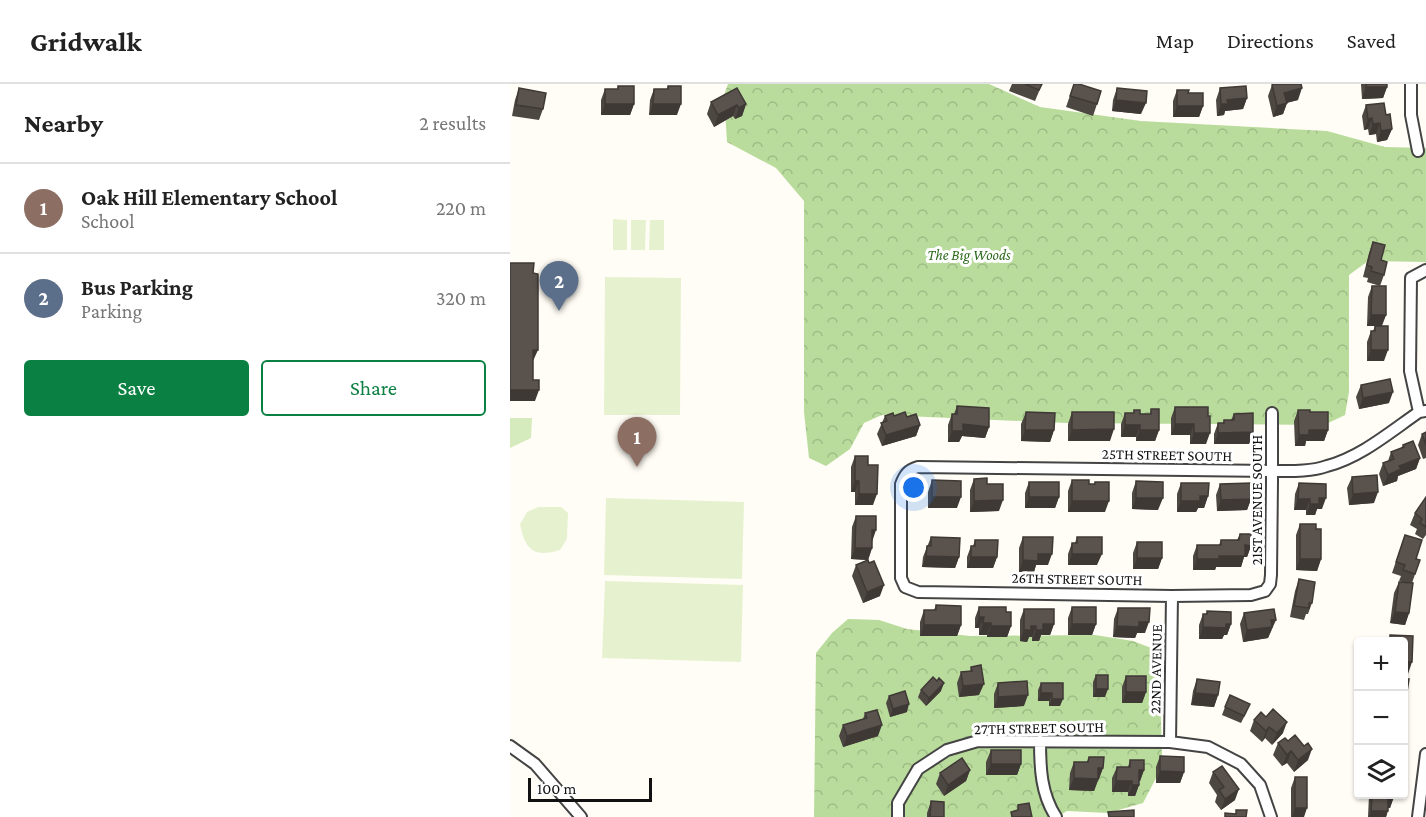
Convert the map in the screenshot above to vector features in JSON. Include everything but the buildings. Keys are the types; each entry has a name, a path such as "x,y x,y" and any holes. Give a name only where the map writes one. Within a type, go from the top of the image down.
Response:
{"street":[{"path":"1411,84 1411,115 1418,151"},
{"path":"1422,412 1410,371 1411,278 1426,270"},
{"name":"25TH STREET SOUTH","path":"918,592 905,587 901,578 901,484 905,473 918,467 1307,470 1356,455 1422,412"},
{"name":"21ST AVENUE SOUTH","path":"1236,596 1265,591 1270,584 1272,413"},
{"name":"26TH STREET SOUTH","path":"918,592 1236,596"},
{"name":"22ND AVENUE","path":"1170,742 1172,596"},
{"name":"27TH STREET SOUTH","path":"898,817 898,803 918,770 947,750 978,741 1170,742"},
{"path":"1040,741 1040,767 1047,802 1056,817"},
{"path":"1170,742 1208,747 1241,764 1260,785 1271,817"},
{"path":"510,746 535,764 581,817"},
{"path":"1418,817 1426,754"}],"green space":[{"name":"The Big Woods","path":"728,84 989,84 1040,107 1141,121 1327,131 1385,147 1426,148 1426,262 1368,261 1349,275 1349,392 1345,415 1324,425 1067,423 882,415 864,423 850,449 826,466 809,458 804,412 804,201 776,168 727,142 724,95"},
{"path":"613,219 627,220 627,250 613,250"},
{"path":"631,220 646,220 645,250 631,250"},
{"path":"650,220 664,220 664,250 649,250"},
{"path":"605,277 681,278 680,415 604,415"},
{"path":"510,418 532,418 531,438 510,448"},
{"path":"606,498 744,502 742,579 604,575"},
{"path":"538,507 561,507 568,513 567,539 560,550 543,553 532,550 528,546 520,524 527,512"},
{"path":"605,581 743,585 741,662 602,658"},
{"path":"848,619 879,620 907,629 970,636 1095,635 1133,641 1159,651 1162,758 1156,778 1143,803 1108,813 1067,811 1057,817 814,817 816,653 832,633"}],"place":[{"name":"Bus Parking","path":"559,311"},
{"name":"Oak Hill Elementary School","path":"637,467"}]}
